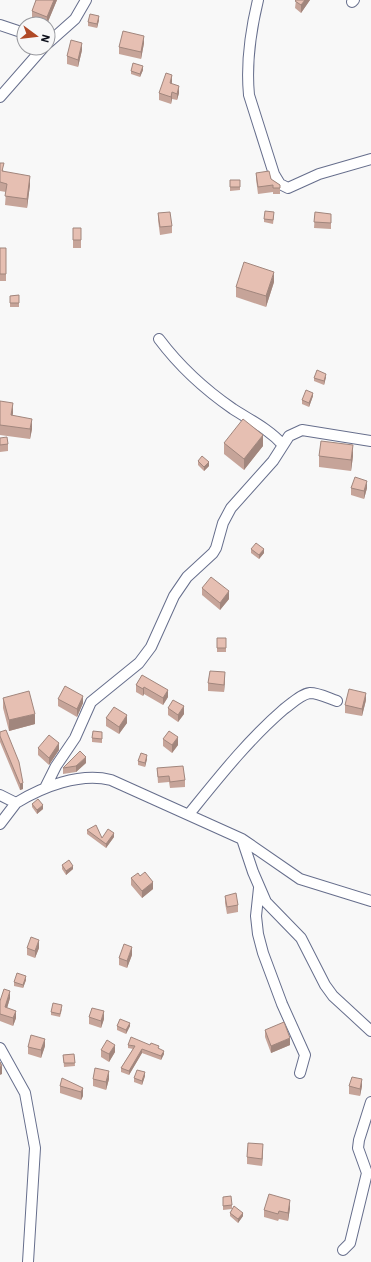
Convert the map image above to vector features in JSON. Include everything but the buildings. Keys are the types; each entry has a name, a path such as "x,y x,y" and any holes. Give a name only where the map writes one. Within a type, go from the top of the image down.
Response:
{"street":[{"path":"56,34 75,19 86,0"},
{"path":"258,0 253,21 248,83 249,95 274,174 280,184 288,188 293,187 319,174 371,159"},
{"path":"0,26 16,31"},
{"path":"0,97 37,56"},
{"path":"159,339 191,377 228,405 269,431 283,444"},
{"path":"45,788 56,766 75,738 91,702 139,663 151,647 174,596 187,577 213,553 216,548 223,523 231,508 273,461 289,436 302,430 371,441"},
{"path":"189,814 226,768 262,728 290,704 303,695 310,693 322,695 337,701"},
{"path":"0,824 16,803 45,788 81,778 99,777 122,784 165,806 189,814 220,830 242,839 300,879 371,901"},
{"path":"0,795 16,803"},
{"path":"242,839 266,902 301,938 325,985 333,996 371,1032"},
{"path":"259,886 256,916 258,934 263,953 282,1004 305,1055 300,1073"},
{"path":"0,1048 25,1093 35,1148 28,1262"},
{"path":"343,1250 350,1244 367,1173 358,1148 364,1122 371,1102"}]}
